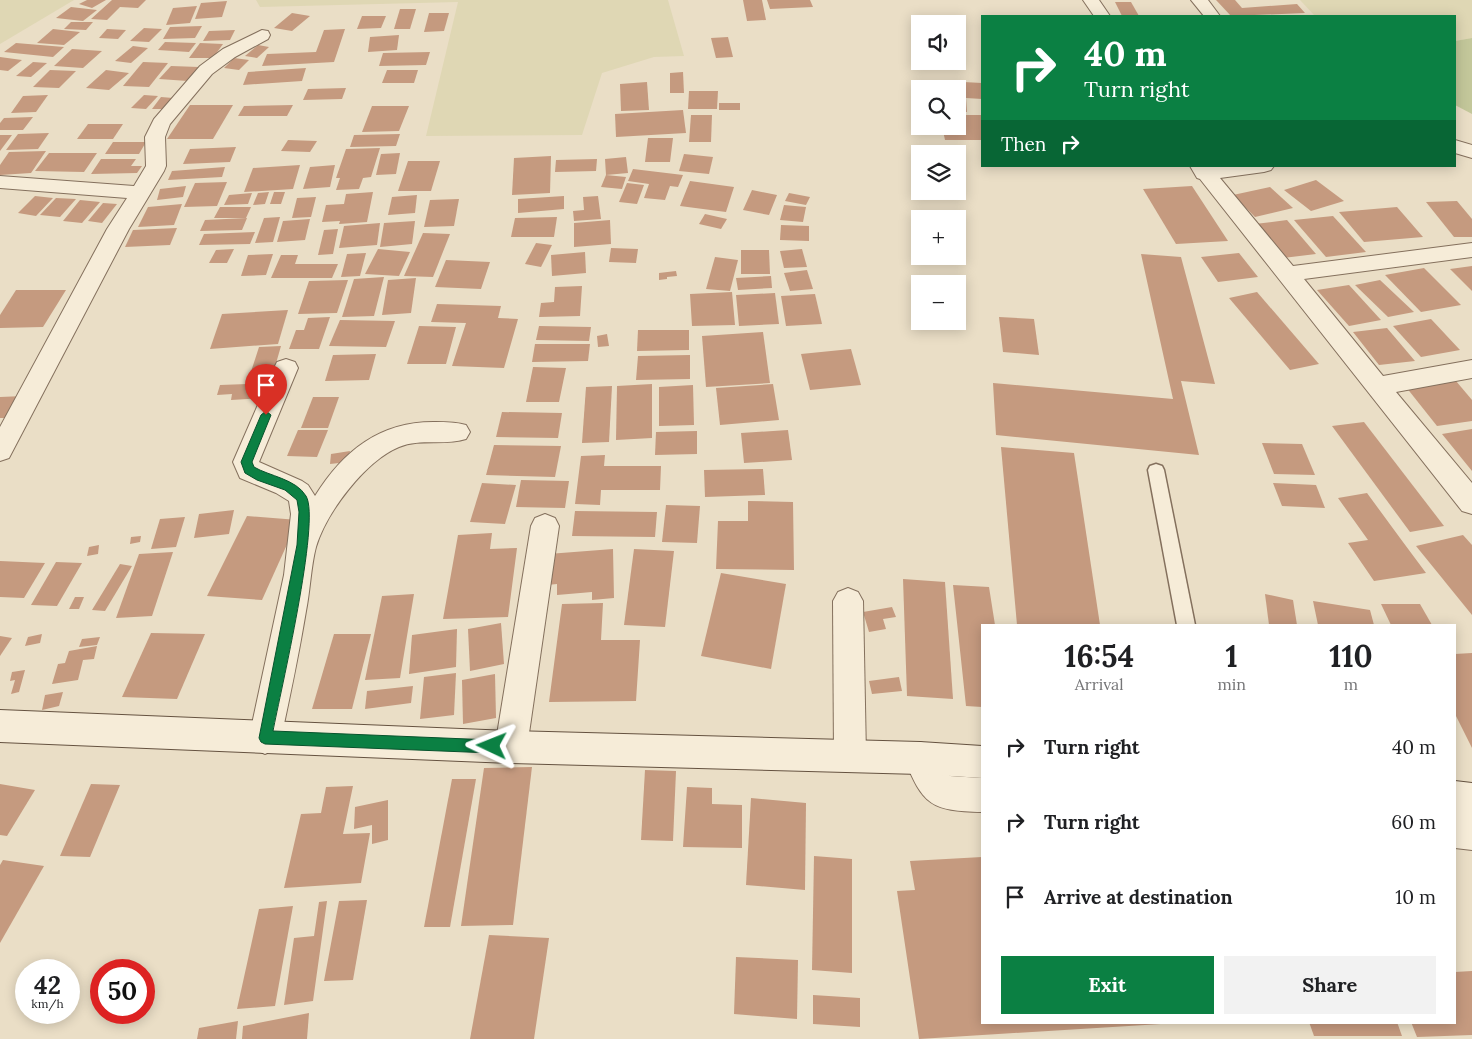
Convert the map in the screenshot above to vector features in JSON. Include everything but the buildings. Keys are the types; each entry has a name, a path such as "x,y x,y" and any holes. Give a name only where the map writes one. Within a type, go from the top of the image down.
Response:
{"street":[{"path":"1091,0 1101,15"},
{"path":"1199,0 1211,15"},
{"path":"0,451 114,238 156,166 156,137 160,123 206,70 229,53 262,35"},
{"path":"1456,146 1472,152"},
{"path":"1202,170 1248,167"},
{"path":"1202,170 1472,503"},
{"path":"0,182 141,193"},
{"path":"1286,274 1472,250"},
{"path":"265,738 303,545 304,512 302,498 289,486 261,477 249,470 246,462 286,368"},
{"path":"1376,386 1472,369"},
{"path":"303,545 321,506 341,478 367,452 392,438 408,434 457,432"},
{"path":"511,747 545,526"},
{"path":"848,601 850,756"},
{"path":"0,726 265,738 920,758 981,762"},
{"path":"920,758 931,780 942,792 981,795"},
{"path":"1456,798 1472,800"},
{"path":"1456,832 1472,833"}],"lane":[{"path":"1156,470 1186,624"}],"shaded area":[{"path":"0,0 74,0 0,44"},
{"path":"256,0 668,0 684,56 654,57 602,73 582,135 426,136 458,2 260,7"},
{"path":"1300,0 1472,0 1472,38 1456,41 1456,15 1314,15"}],"green space":[{"path":"1472,38 1472,114 1456,106 1456,41"}],"route":[{"path":"266,415 246,462 249,470 261,477 289,486 302,498 304,512 303,545 265,738 492,746"}]}
